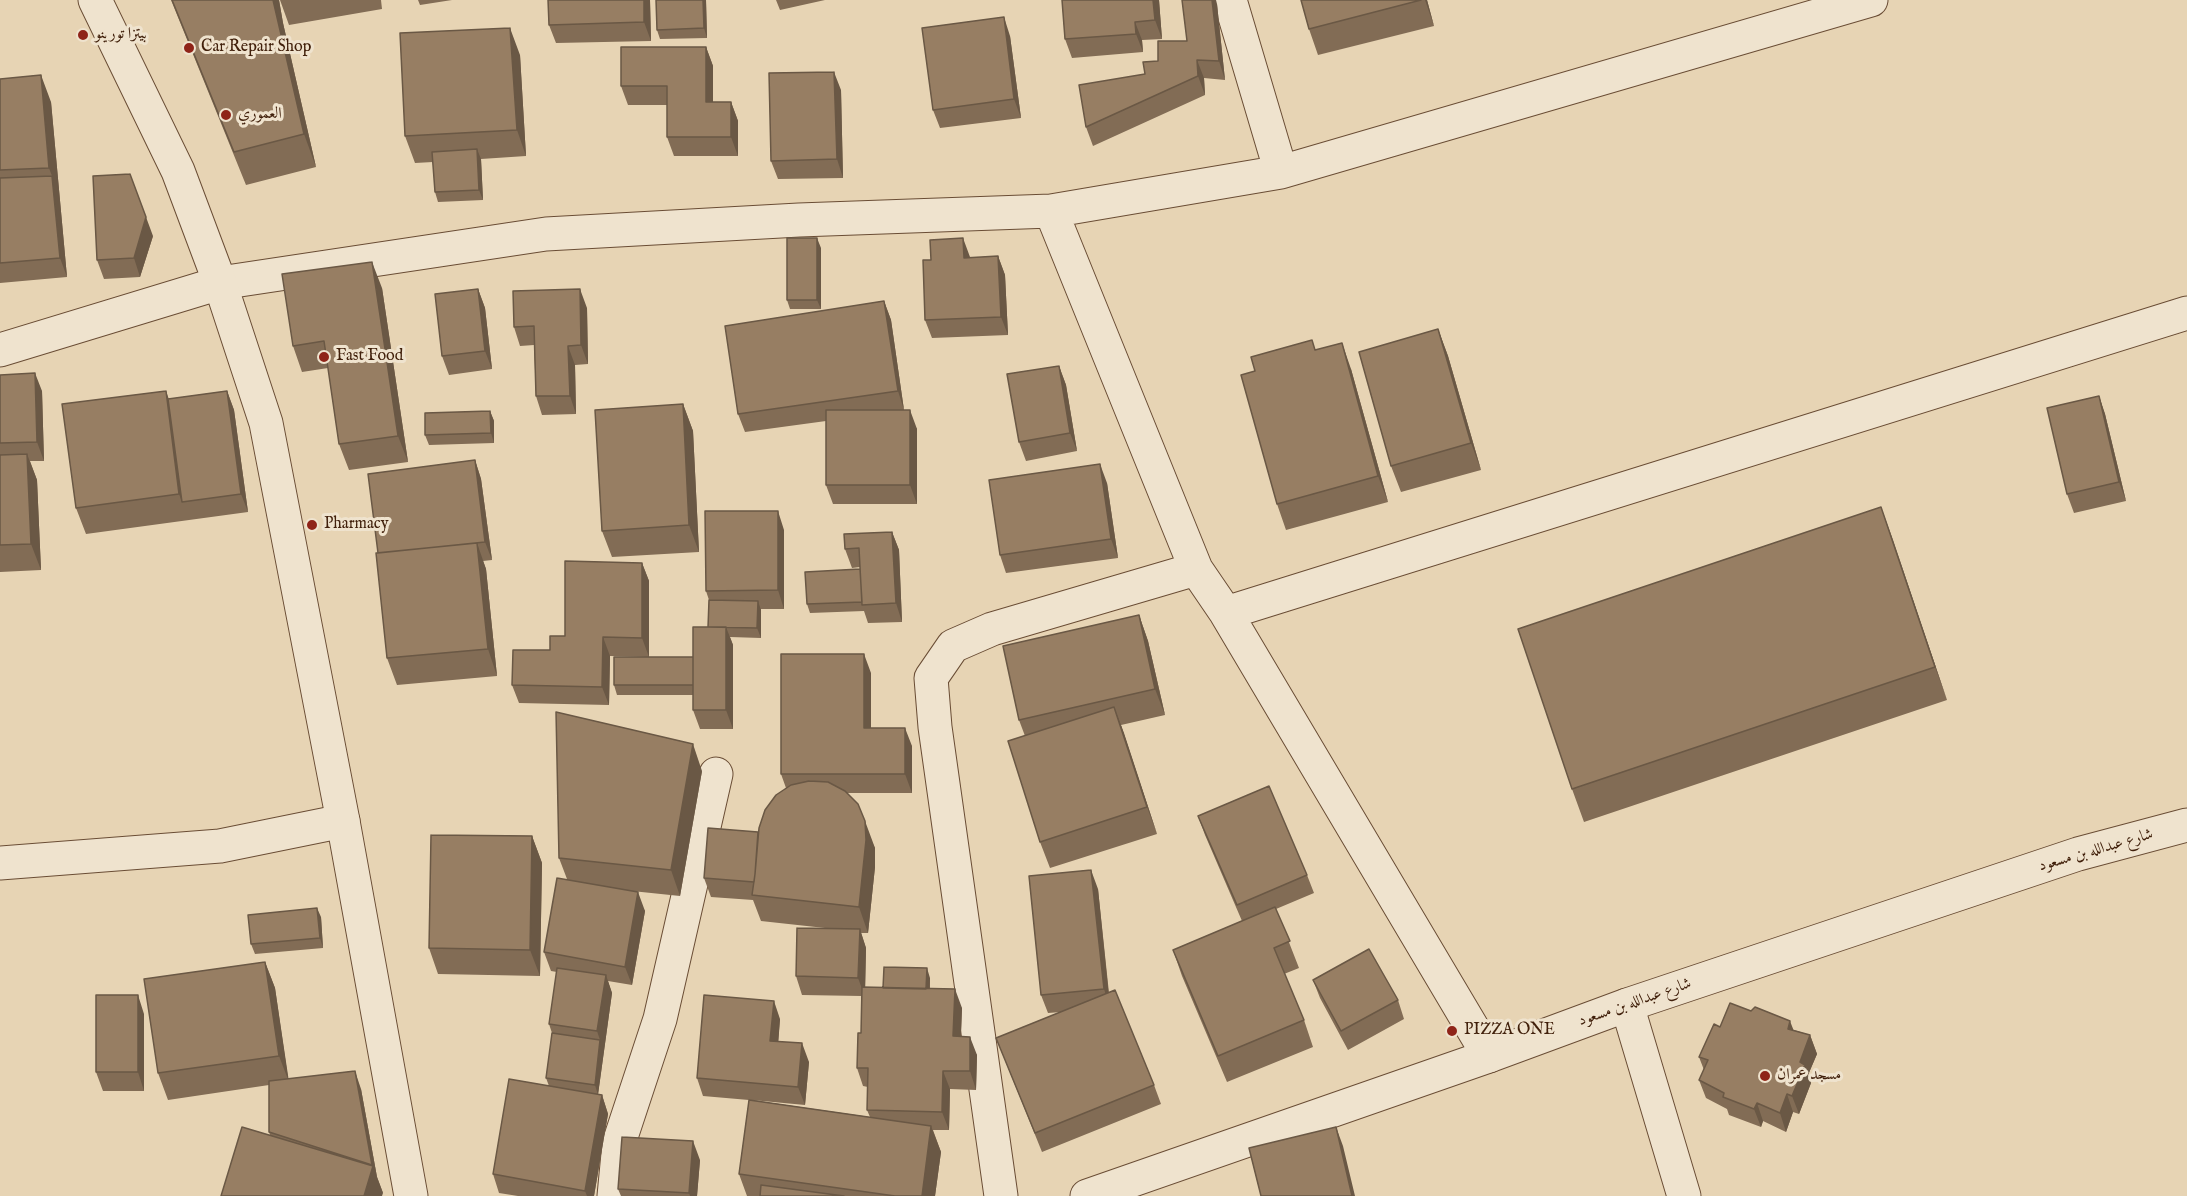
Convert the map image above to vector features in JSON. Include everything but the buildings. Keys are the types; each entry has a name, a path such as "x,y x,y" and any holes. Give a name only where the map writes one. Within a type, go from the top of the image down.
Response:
{"street":[{"path":"95,0 178,171 220,283 266,423 343,821 411,1196"},
{"path":"1230,0 1281,172"},
{"path":"0,350 220,283 546,234 799,220 1051,211 1281,172 1829,6 1871,0"},
{"path":"1051,211 1196,569 1226,613 1489,1056"},
{"path":"1226,613 2187,313"},
{"path":"1001,1196 934,727 931,678 953,646 992,629 1196,569"},
{"path":"614,1196 619,1143 660,1019 716,774"},
{"path":"0,863 220,846 343,821"},
{"name":"شارع عبدالله بن مسعود","path":"1087,1196 1489,1056 1627,1005 2079,854 2187,825"},
{"path":"1627,1005 1684,1196"}],"place":[{"name":"بيتزا تورينو","path":"83,35"},
{"name":"Car Repair Shop","path":"189,48"},
{"name":"العموري","path":"226,115"},
{"name":"Fast Food","path":"324,357"},
{"name":"Pharmacy","path":"312,525"},
{"name":"PIZZA ONE","path":"1452,1031"},
{"name":"مسجد عمران","path":"1765,1076"}]}
